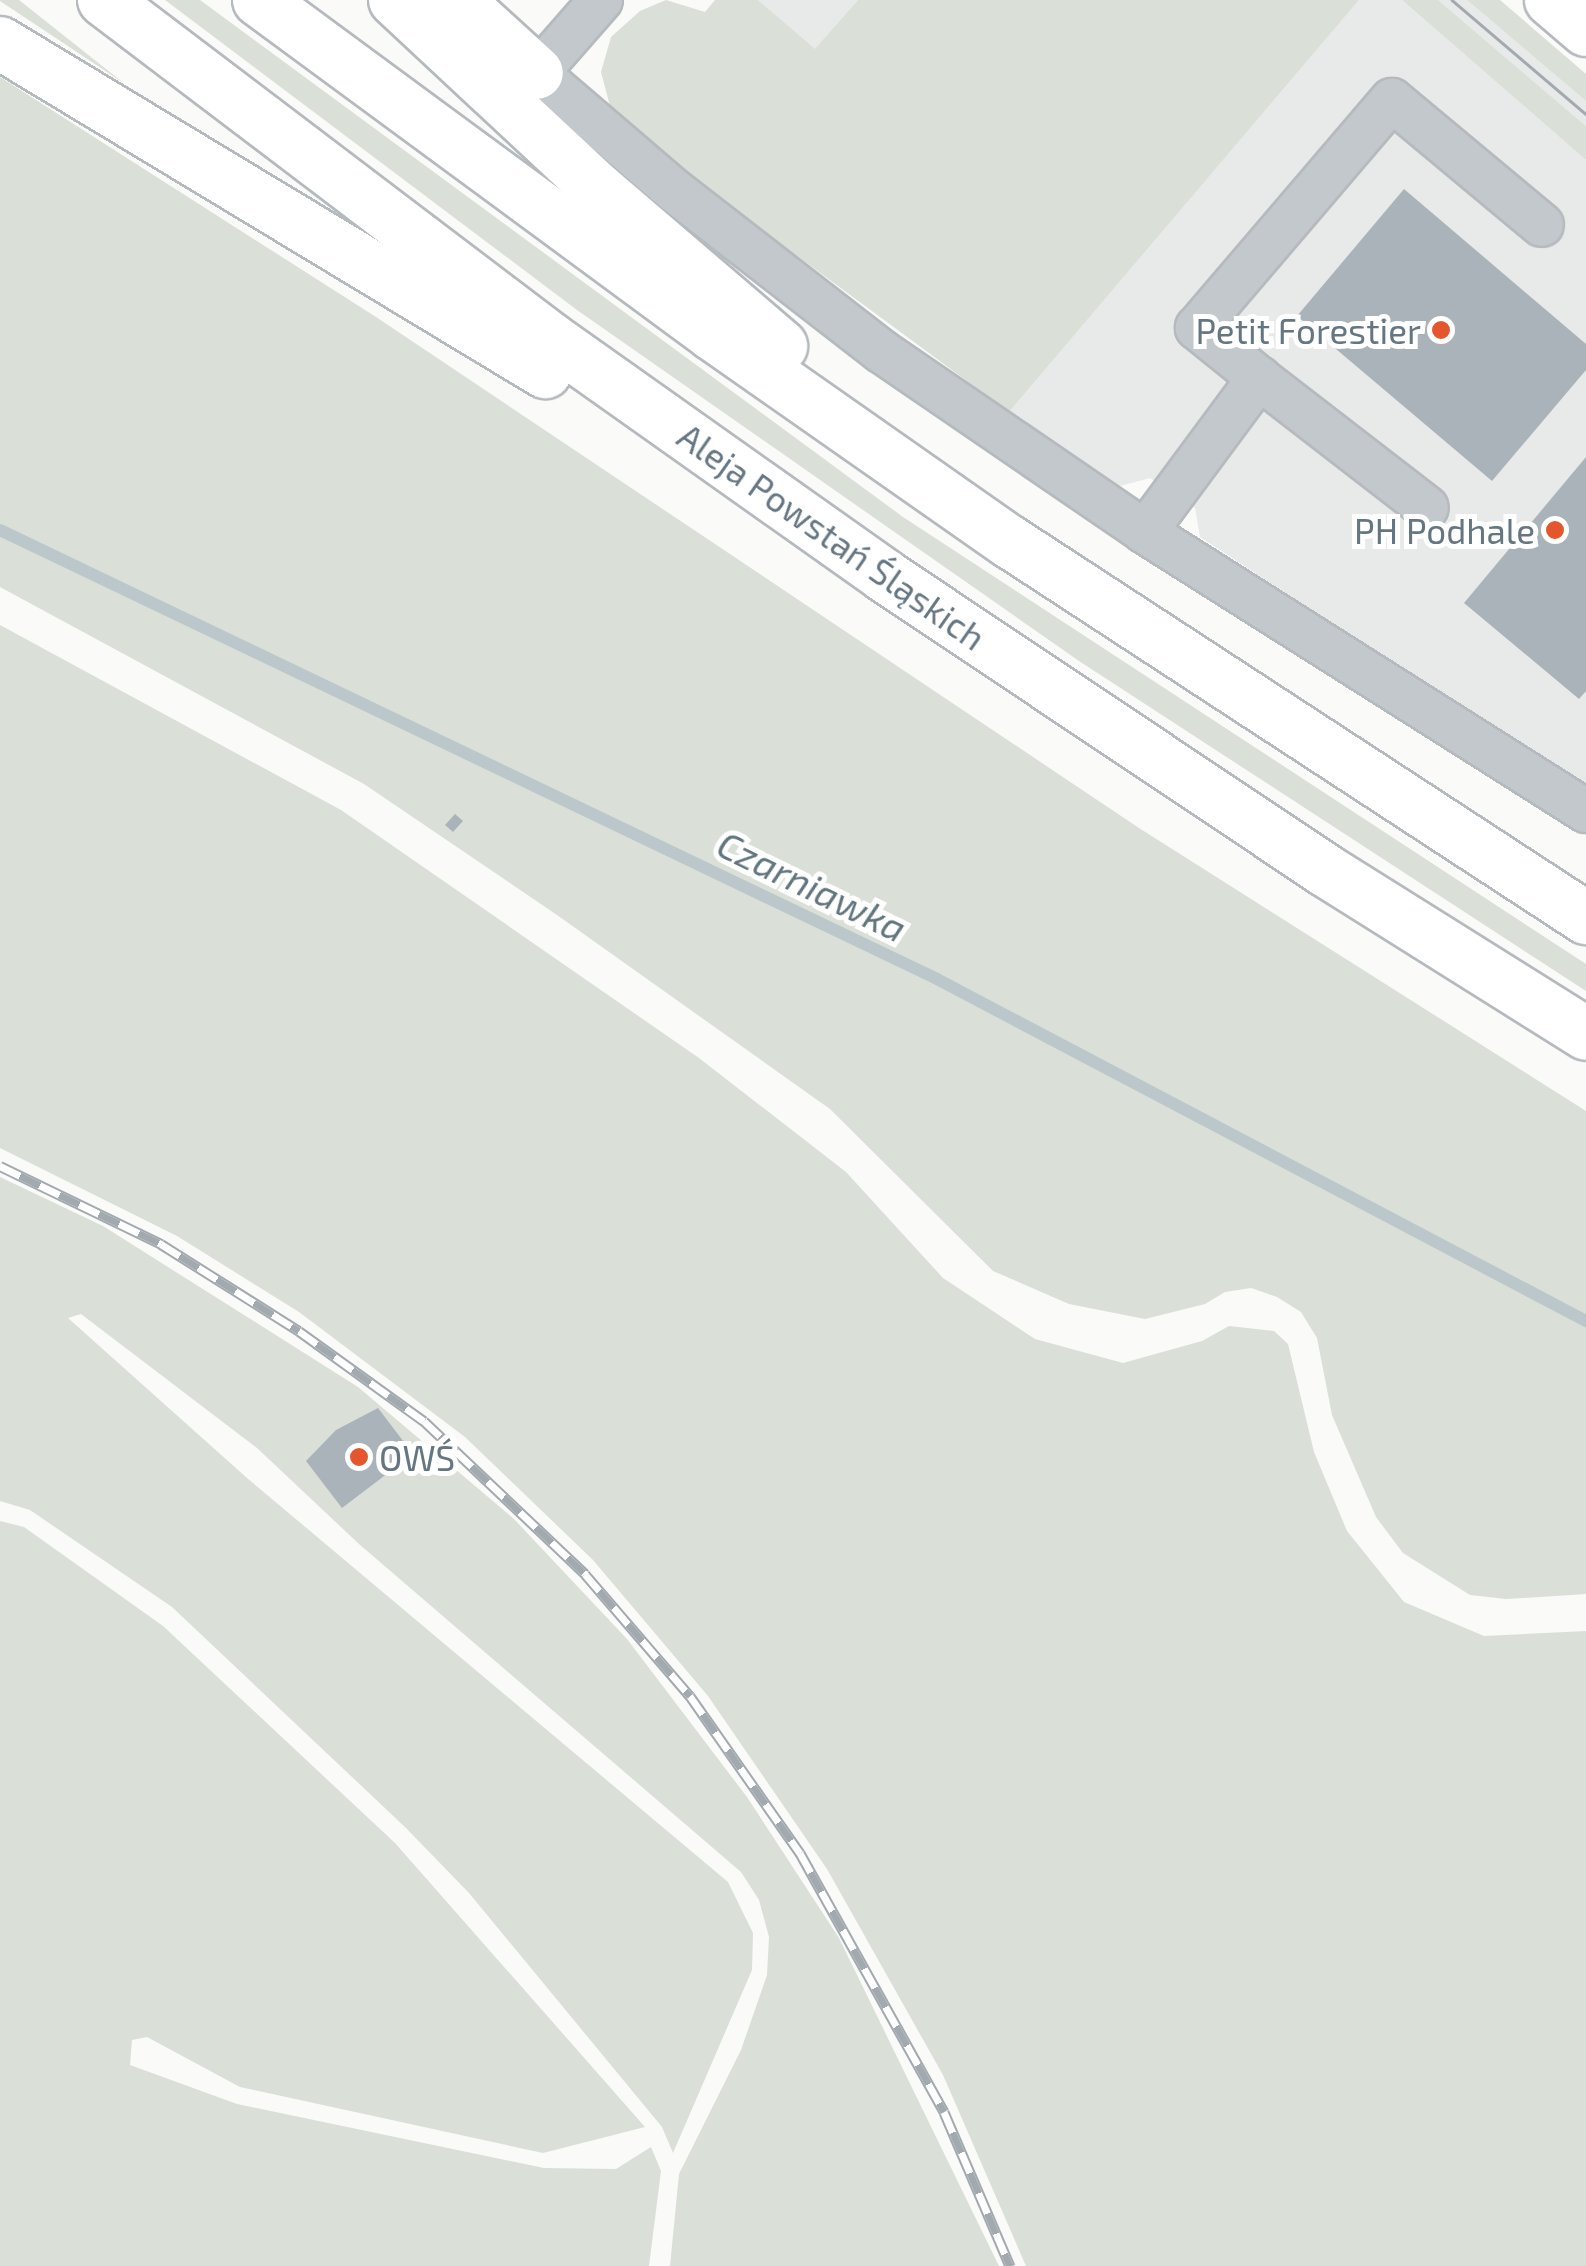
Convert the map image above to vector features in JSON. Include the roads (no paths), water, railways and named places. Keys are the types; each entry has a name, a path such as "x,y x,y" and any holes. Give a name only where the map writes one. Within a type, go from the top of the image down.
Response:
{"main road":[{"name":"Aleja Powstań Śląskich","path":"104,0 552,340 885,576 1325,870 1586,1034"},
{"path":"258,0 714,335 1010,542 1586,918"},
{"path":"395,0 600,190 1010,542"},
{"path":"456,0 537,73"},
{"path":"1551,0 1586,30"},
{"path":"0,43 885,576"}],"street":[{"path":"601,0 537,73 676,192 882,351 1145,532 1586,811"},
{"path":"1428,508 1198,328 1392,100 1542,225"},
{"path":"1145,532 1260,378"}],"waterway":[{"name":"Czarniawka","path":"0,530 937,979 1586,1321"}],"tram line":[{"path":"1452,0 1586,114"}],"railway":[{"path":"0,1166 161,1244 299,1331 424,1421 585,1574 690,1696 800,1853 944,2112 1010,2266"}],"place":[{"name":"Petit Forestier","path":"1441,330"},
{"name":"PH Podhale","path":"1555,530"},
{"name":"OWŚ","path":"359,1457"}]}
